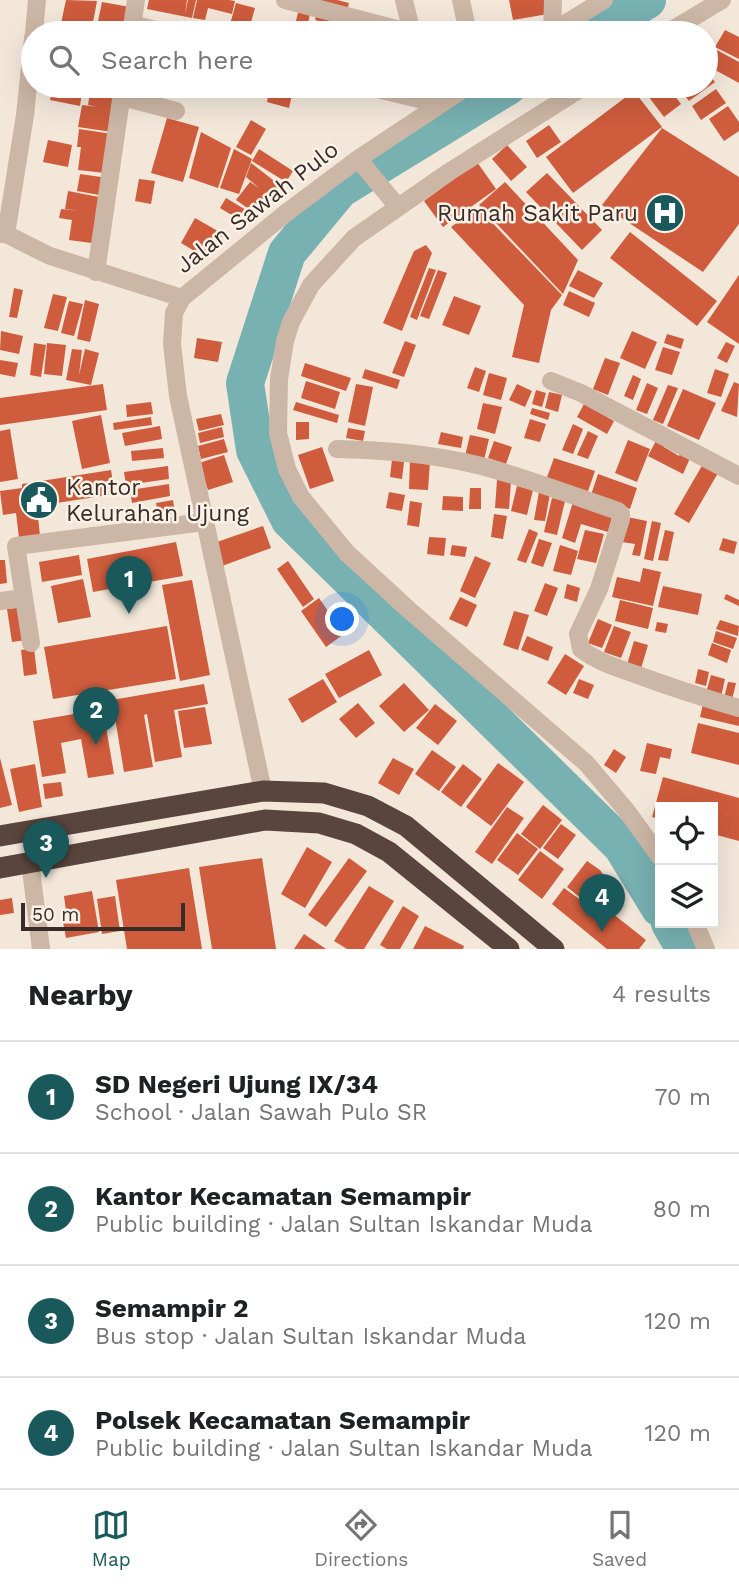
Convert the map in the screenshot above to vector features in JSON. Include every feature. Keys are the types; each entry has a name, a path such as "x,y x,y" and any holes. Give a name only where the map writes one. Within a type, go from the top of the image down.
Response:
{"highway":[{"path":"0,836 263,791 324,793 368,806 406,826 554,949"},
{"path":"0,867 265,820 319,824 356,834 389,852 509,949"}],"street":[{"path":"35,21 37,0"},
{"path":"133,21 136,0"},
{"path":"285,0 306,2 371,21"},
{"path":"404,0 409,21"},
{"path":"461,0 465,21"},
{"path":"552,21 553,0"},
{"path":"570,21 604,0"},
{"path":"687,21 722,0"},
{"path":"27,98 3,234 50,257 182,298"},
{"path":"96,272 121,98"},
{"path":"141,98 176,111"},
{"path":"414,98 439,104"},
{"name":"Jalan Sawah Pulo","path":"263,791 178,396 172,344 174,313 182,298 286,213 363,165 446,98"},
{"path":"564,98 394,202 354,238 311,285 291,322 285,341 279,379 278,433 287,469 301,498 347,553 586,763 626,810 655,850"},
{"path":"363,165 394,202"},
{"path":"551,382 581,393 739,476"},
{"path":"337,450 381,451 473,465 618,511 621,519 599,589 578,634 581,649 631,673 739,708"},
{"path":"31,643 24,598 8,544 204,522"},
{"path":"0,601 24,598"},
{"path":"30,862 41,949"},
{"path":"697,928 706,949"}],"building":[{"path":"66,0 97,1 93,21 62,21"},
{"path":"149,0 187,0 185,14 188,0 196,0 192,18 147,9"},
{"path":"197,0 235,1 232,14 208,8 205,20 193,18"},
{"path":"321,0 349,3 347,10 320,4"},
{"path":"509,0 545,0 548,14 513,20"},
{"path":"102,2 130,7 127,21 98,21"},
{"path":"236,3 255,8 251,21 231,21"},
{"path":"300,6 311,9 308,21 296,21"},
{"path":"318,10 345,17 344,21 315,20"},
{"path":"725,30 739,37 739,59 718,48 718,42"},
{"path":"718,51 739,62 739,83 718,72"},
{"path":"718,92 726,103 701,120 692,106 703,98 718,98"},
{"path":"50,98 81,98 80,106"},
{"path":"89,98 118,98 112,132 78,127 82,105 97,107 88,105"},
{"path":"268,98 291,98 289,108 267,102"},
{"path":"625,98 639,98 662,127 573,193 546,157"},
{"path":"650,98 676,98 681,104 664,117"},
{"path":"728,106 739,122 739,131 724,141 709,119"},
{"path":"167,118 199,127 183,182 151,173"},
{"path":"251,120 266,129 251,155 236,147"},
{"path":"549,125 561,142 537,158 526,141"},
{"path":"662,128 739,177 739,224 703,272 602,205"},
{"path":"79,129 112,134 105,173 78,170 81,147 77,147"},
{"path":"201,132 231,148 218,188 189,178"},
{"path":"48,140 72,145 68,167 43,162"},
{"path":"507,145 527,167 511,181 492,159"},
{"path":"234,149 252,159 239,194 220,188"},
{"path":"259,149 293,171 286,182 252,161"},
{"path":"477,162 496,189 443,227 424,201"},
{"path":"251,163 282,187 268,195 270,197 256,214 236,200 250,182 259,188 246,177"},
{"path":"547,173 602,230 582,250 526,192"},
{"path":"80,174 108,178 105,196 77,191"},
{"path":"139,179 155,181 151,204 135,201"},
{"path":"505,182 578,260 563,294 479,205"},
{"path":"68,191 104,198 99,244 69,240 72,220 59,218 61,209 79,211 65,209"},
{"path":"226,198 251,213 245,223 220,208"},
{"path":"478,208 562,295 551,310 539,363 512,357 524,305 451,227"},
{"path":"195,218 223,234 208,259 181,243"},
{"path":"630,232 717,301 697,326 610,258"},
{"path":"426,245 432,253 402,331 383,323 414,251"},
{"path":"429,268 436,270 417,320 410,317"},
{"path":"438,270 447,273 429,319 420,316"},
{"path":"578,270 603,283 594,298 569,286"},
{"path":"739,275 739,344 707,322"},
{"path":"14,288 23,290 17,318 9,317"},
{"path":"569,291 595,303 589,317 563,305"},
{"path":"53,294 67,297 58,331 44,328"},
{"path":"454,296 481,306 469,335 442,325"},
{"path":"85,300 99,304 90,342 77,339"},
{"path":"69,301 83,304 74,336 61,333"},
{"path":"1,331 23,336 19,354 0,350"},
{"path":"632,331 657,342 645,369 620,358"},
{"path":"667,334 684,339 681,349 664,343"},
{"path":"197,338 222,342 218,362 194,358"},
{"path":"405,341 416,345 404,377 392,373"},
{"path":"726,342 735,346 727,363 717,358"},
{"path":"34,343 46,345 41,377 30,375"},
{"path":"47,343 66,345 62,376 44,374"},
{"path":"663,347 680,352 672,375 655,370"},
{"path":"72,349 82,350 79,375 85,349 99,353 91,385 66,380"},
{"path":"605,358 620,363 608,395 593,389"},
{"path":"0,360 18,363 15,377 0,374"},
{"path":"305,363 351,378 346,391 301,376"},
{"path":"475,367 486,371 479,392 467,388"},
{"path":"365,369 400,380 397,389 362,378"},
{"path":"715,369 729,374 721,397 707,393"},
{"path":"489,373 507,378 501,400 483,395"},
{"path":"633,375 641,379 633,400 624,396"},
{"path":"306,381 340,392 335,409 301,398"},
{"path":"734,382 739,384 737,417 721,411"},
{"path":"647,383 658,388 647,414 636,410"},
{"path":"103,384 107,410 0,425 0,398"},
{"path":"356,384 373,387 365,426 348,422"},
{"path":"517,384 532,391 525,407 509,400"},
{"path":"668,385 678,388 663,424 653,420"},
{"path":"683,389 716,403 699,440 667,426"},
{"path":"536,390 546,393 542,407 532,404"},
{"path":"549,392 562,395 558,412 545,408"},
{"path":"151,402 153,414 127,417 126,405"},
{"path":"296,402 339,415 337,423 293,410"},
{"path":"483,403 502,407 495,434 477,429"},
{"path":"584,404 614,421 607,434 577,417"},
{"path":"532,408 550,413 548,420 530,414"},
{"path":"221,414 224,425 199,431 196,419"},
{"path":"101,415 110,463 82,469 72,421"},
{"path":"151,417 152,425 114,430 113,423"},
{"path":"530,419 546,424 540,442 524,438"},
{"path":"296,422 309,422 309,439 296,440"},
{"path":"573,424 583,429 573,454 562,450"},
{"path":"160,426 162,439 125,446 122,433"},
{"path":"222,427 224,437 200,443 198,433"},
{"path":"348,428 365,431 363,441 346,438"},
{"path":"10,429 18,479 0,482 0,431"},
{"path":"588,431 598,436 588,459 577,455"},
{"path":"441,432 463,437 461,448 438,444"},
{"path":"470,435 489,439 484,460 465,456"},
{"path":"658,437 667,442 664,447 679,456 682,451 691,456 683,474 648,456"},
{"path":"224,439 228,452 201,459 198,446"},
{"path":"628,440 650,449 637,482 615,473"},
{"path":"494,441 512,447 506,464 488,458"},
{"path":"322,447 334,481 310,489 298,455"},
{"path":"163,448 164,458 132,461 131,451"},
{"path":"224,455 233,482 208,490 199,463"},
{"path":"554,458 595,471 587,494 546,480"},
{"path":"392,460 404,462 402,479 390,477"},
{"path":"410,460 430,461 428,490 409,489"},
{"path":"703,464 718,473 689,523 674,514"},
{"path":"168,466 169,479 126,485 124,472"},
{"name":"Kantor Kelurahan Ujung","path":"111,470 115,494 37,506 40,536 19,538 16,513 3,515 0,491 22,488 22,484"},
{"path":"598,474 637,488 630,509 591,495"},
{"path":"497,480 511,481 509,509 495,508"},
{"path":"169,484 170,496 132,503 130,490"},
{"path":"517,486 533,490 527,515 511,511"},
{"path":"470,488 481,488 481,509 469,509"},
{"path":"389,492 405,495 402,511 386,508"},
{"path":"539,492 550,494 545,521 534,520"},
{"path":"443,496 463,497 463,511 442,510"},
{"path":"552,498 565,501 557,535 544,532"},
{"path":"173,500 175,513 158,516 156,503"},
{"path":"410,501 422,503 419,527 407,525"},
{"path":"573,502 613,514 608,532 581,524 575,543 562,538"},
{"path":"494,514 507,516 503,539 491,537"},
{"path":"627,517 647,521 640,556 632,555 635,544 622,542"},
{"path":"652,521 661,523 653,561 644,559"},
{"path":"263,526 271,548 222,566 214,543"},
{"path":"529,529 538,533 526,563 517,560"},
{"path":"585,530 604,534 596,563 577,559"},
{"path":"665,530 674,532 668,561 658,560"},
{"path":"429,537 446,538 444,556 427,554"},
{"path":"723,538 737,542 734,554 719,550"},
{"path":"539,539 552,543 543,567 531,563"},
{"path":"176,542 183,576 93,592 87,559"},
{"path":"452,545 467,547 465,557 450,555"},
{"path":"560,545 578,551 571,575 553,571"},
{"path":"79,555 82,575 42,582 39,562"},
{"path":"475,556 491,563 475,598 460,591"},
{"path":"0,560 5,560 7,583 0,584"},
{"path":"288,561 314,599 303,607 277,569"},
{"path":"643,568 661,572 653,606 612,597 617,577 640,582"},
{"path":"83,579 91,617 58,623 51,586"},
{"path":"192,580 210,675 180,681 162,585"},
{"path":"545,583 558,588 547,616 534,611"},
{"path":"567,584 580,588 577,602 564,598"},
{"path":"663,586 702,594 698,615 658,607"},
{"path":"726,594 739,600 739,606 724,599"},
{"path":"460,597 477,605 467,627 449,619"},
{"path":"319,598 344,634 326,647 301,611"},
{"path":"620,600 653,608 648,629 615,621"},
{"path":"22,607 26,640 12,642 7,609"},
{"path":"514,611 529,615 518,650 503,645"},
{"path":"598,619 612,625 602,648 588,643"},
{"path":"720,620 739,626 738,636 716,629"},
{"path":"657,622 668,624 666,633 655,631"},
{"path":"167,626 176,679 53,699 44,647"},
{"path":"614,626 631,632 621,658 604,652"},
{"path":"716,631 737,638 733,649 713,642"},
{"path":"527,636 553,647 548,661 521,650"},
{"path":"634,641 648,645 640,672 626,668"},
{"path":"712,643 731,650 727,663 708,655"},
{"path":"34,648 37,674 24,676 21,650"},
{"path":"369,650 382,675 339,698 325,674"},
{"path":"565,654 584,666 566,695 547,683"},
{"path":"698,669 709,672 706,686 695,683"},
{"path":"711,675 725,679 721,697 706,693"},
{"path":"323,679 337,702 302,723 288,699"},
{"path":"579,679 594,685 588,699 573,693"},
{"path":"728,682 736,683 732,700 724,698"},
{"path":"404,683 429,710 404,732 379,706"},
{"path":"204,684 208,704 174,710 182,757 155,762 147,714 144,715 153,767 124,772 112,700"},
{"path":"358,703 375,723 356,738 339,719"},
{"path":"435,704 457,721 438,745 416,728"},
{"path":"703,704 739,713 739,726 700,717"},
{"path":"205,707 212,744 184,748 178,711"},
{"path":"103,709 114,774 88,778 81,739 61,743 66,773 42,777 33,721"},
{"path":"698,723 739,733 739,765 691,753"},
{"path":"647,743 672,749 670,759 660,757 656,774 640,771"},
{"path":"614,749 626,757 616,773 604,765"},
{"path":"432,750 456,767 439,791 415,774"},
{"path":"0,758 12,805 0,808"},
{"path":"393,758 414,769 399,795 378,783"},
{"path":"498,763 524,782 491,826 466,807"},
{"path":"35,764 42,807 19,812 10,769"},
{"path":"463,764 482,779 461,807 441,792"},
{"path":"663,777 739,798 739,841 718,835 718,802 656,802"},
{"path":"61,782 63,796 45,799 43,784"},
{"path":"543,805 562,820 540,849 521,834"},
{"path":"507,807 524,818 492,864 475,852"},
{"path":"561,824 576,835 558,859 543,848"},
{"path":"517,833 538,849 518,875 497,860"},
{"path":"307,847 332,862 305,908 281,894"},
{"path":"540,851 564,869 542,899 518,880"},
{"path":"262,858 276,949 212,949 199,867"},
{"path":"349,858 367,871 326,927 308,915"},
{"path":"587,861 600,870 618,895 612,904 591,888 582,899 567,887"},
{"path":"189,868 202,949 127,949 116,880"},
{"path":"369,886 394,901 364,949 347,949 334,941"},
{"path":"564,888 582,901 588,894 646,940 639,949 607,949 552,904"},
{"path":"92,891 99,932 66,938 61,911 66,911 64,896"},
{"path":"115,896 120,931 102,934 97,899"},
{"path":"12,898 14,913 0,915 0,900"},
{"path":"403,906 419,916 400,949 387,949 380,945"},
{"path":"425,926 464,946 463,949 413,949"},
{"path":"304,934 326,949 294,949"}],"waterway":[{"path":"613,21 647,0"},
{"path":"488,98 340,189 287,253 245,383 255,450 290,520 622,846 655,900"},
{"path":"673,928 685,949"}],"place":[{"name":"Rumah Sakit Paru","path":"665,213"},
{"name":"Kantor Kelurahan Ujung","path":"39,500"},
{"name":"SD Negeri Ujung IX/34","path":"129,614"},
{"name":"Kantor Kecamatan Semampir","path":"96,745"},
{"name":"Semampir 2","path":"46,878"},
{"name":"Polsek Kecamatan Semampir","path":"602,932"}]}
